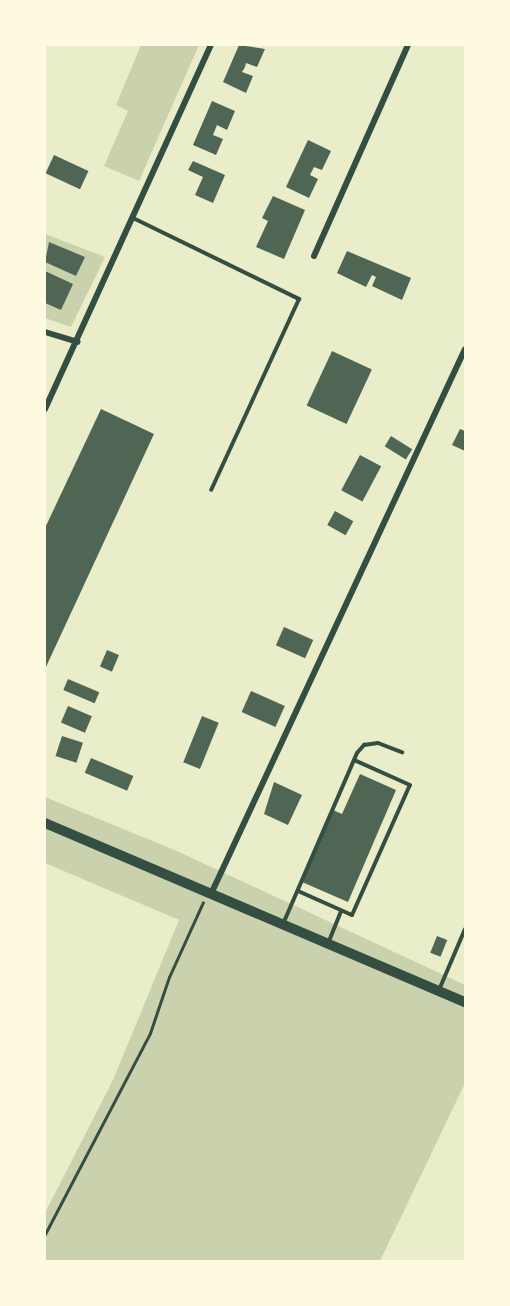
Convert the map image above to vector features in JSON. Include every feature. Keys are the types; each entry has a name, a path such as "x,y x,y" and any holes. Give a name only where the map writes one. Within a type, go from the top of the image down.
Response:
{"main road":[{"path":"45,823 465,1002"}],"street":[{"path":"45,409 211,45"},
{"path":"314,256 408,45"},
{"path":"45,332 77,342"},
{"path":"209,893 465,349"}],"lane":[{"path":"133,218 299,299 211,490"},
{"path":"282,925 354,760 364,745 378,743 402,752"},
{"path":"298,891 352,915 410,785 354,760"},
{"path":"328,944 341,912"},
{"path":"439,991 465,930"}],"path":[{"path":"45,1234 150,1033 169,977 209,893"}],"green space":[{"path":"141,45 199,45 139,181 104,166 128,111 116,105"},
{"path":"45,234 105,257 71,327 45,318"},
{"path":"45,797 177,851 465,985 465,1083 380,1261 45,1261 45,1213 113,1080 179,920 45,863"}],"building":[{"path":"239,45 265,49 257,67 246,63 242,72 253,76 246,93 223,82"},
{"path":"212,101 235,111 227,130 217,125 213,135 223,139 216,155 193,145"},
{"path":"308,140 331,151 322,170 314,167 310,175 318,179 309,198 286,187"},
{"path":"54,155 88,171 80,189 46,173"},
{"path":"193,161 225,175 213,203 195,195 203,177 188,170"},
{"path":"273,196 305,210 284,259 256,247 268,221 262,218"},
{"path":"49,242 85,257 76,276 45,262"},
{"path":"347,251 411,278 402,300 372,286 376,277 372,275 366,287 337,273"},
{"path":"45,271 73,284 61,310 45,303"},
{"path":"332,351 372,370 347,424 307,405"},
{"path":"101,409 154,434 45,669 45,528"},
{"path":"460,429 465,431 465,451 452,445"},
{"path":"391,436 412,449 406,459 385,446"},
{"path":"360,455 381,466 362,502 341,490"},
{"path":"335,511 353,521 346,535 327,525"},
{"path":"284,627 313,640 305,658 276,645"},
{"path":"107,650 119,655 112,672 100,667"},
{"path":"68,679 99,692 95,703 63,690"},
{"path":"251,691 285,706 275,727 242,712"},
{"path":"68,706 92,716 85,733 61,723"},
{"path":"202,716 219,723 200,769 183,762"},
{"path":"62,736 83,743 76,763 56,756"},
{"path":"91,758 133,776 127,791 85,773"},
{"path":"360,774 396,790 348,902 302,882 333,810 342,814"},
{"path":"274,782 302,795 288,825 264,814"},
{"path":"437,936 447,940 440,957 430,953"}]}
